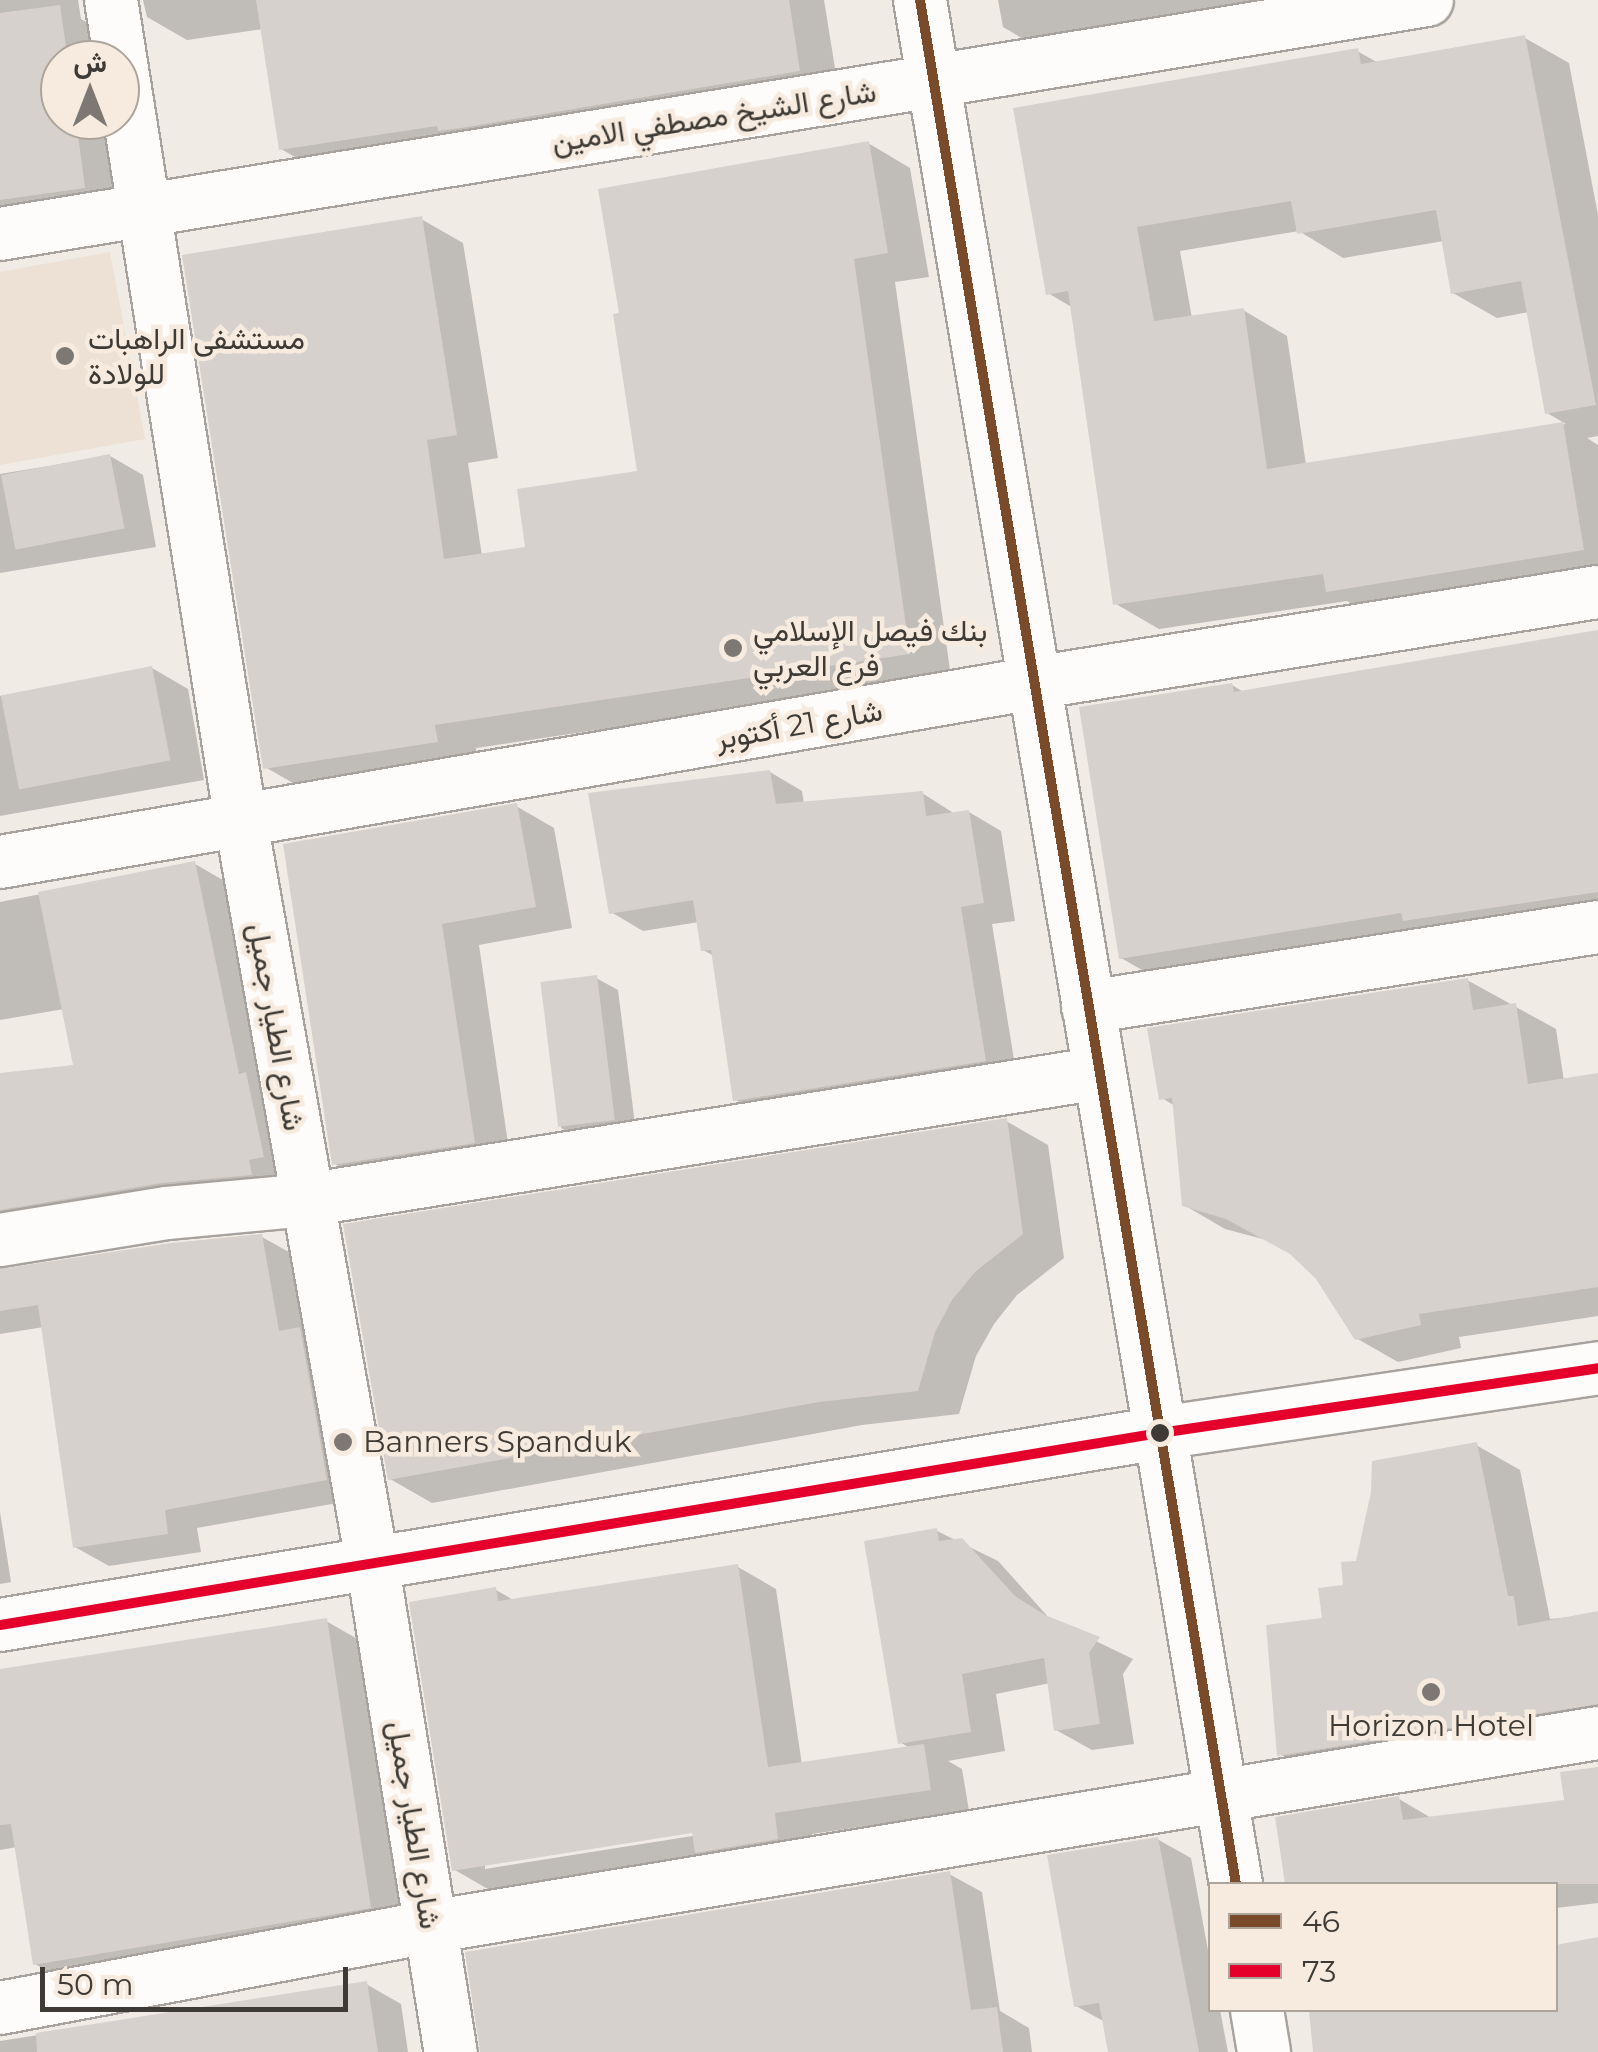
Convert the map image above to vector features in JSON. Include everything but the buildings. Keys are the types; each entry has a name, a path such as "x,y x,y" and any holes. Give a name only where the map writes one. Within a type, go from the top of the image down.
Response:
{"street":[{"name":"شارع الطيار جميل","path":"111,0 241,822 373,1567 451,2052"},
{"path":"920,0 1236,1882"},
{"name":"شارع الشيخ مصطفي الامين","path":"0,234 1427,0"},
{"name":"شارع 21 أكتوبر","path":"0,862 1034,684 1598,592"},
{"path":"1088,1007 1598,927"},
{"path":"0,1240 167,1213 306,1200 1100,1073"},
{"path":"0,1626 1160,1434 1598,1368"},
{"path":"0,2008 430,1927 1598,1733"},
{"path":"1256,2012 1264,2052"}],"shaded area":[{"name":"مستشفى الراهبات للولادة","path":"110,252 145,439 0,465 0,272"}],"transit line":[{"name":"46","path":"920,0 1236,1882"},
{"name":"73","path":"0,1625 1160,1433 1598,1368"}],"place":[{"name":"مستشفى الراهبات للولادة","path":"65,356"},
{"name":"بنك فيصل الإسلامي فرع العربي","path":"733,648"},
{"name":"Banners Spanduk","path":"343,1442"},
{"name":"Horizon Hotel","path":"1431,1692"}]}
